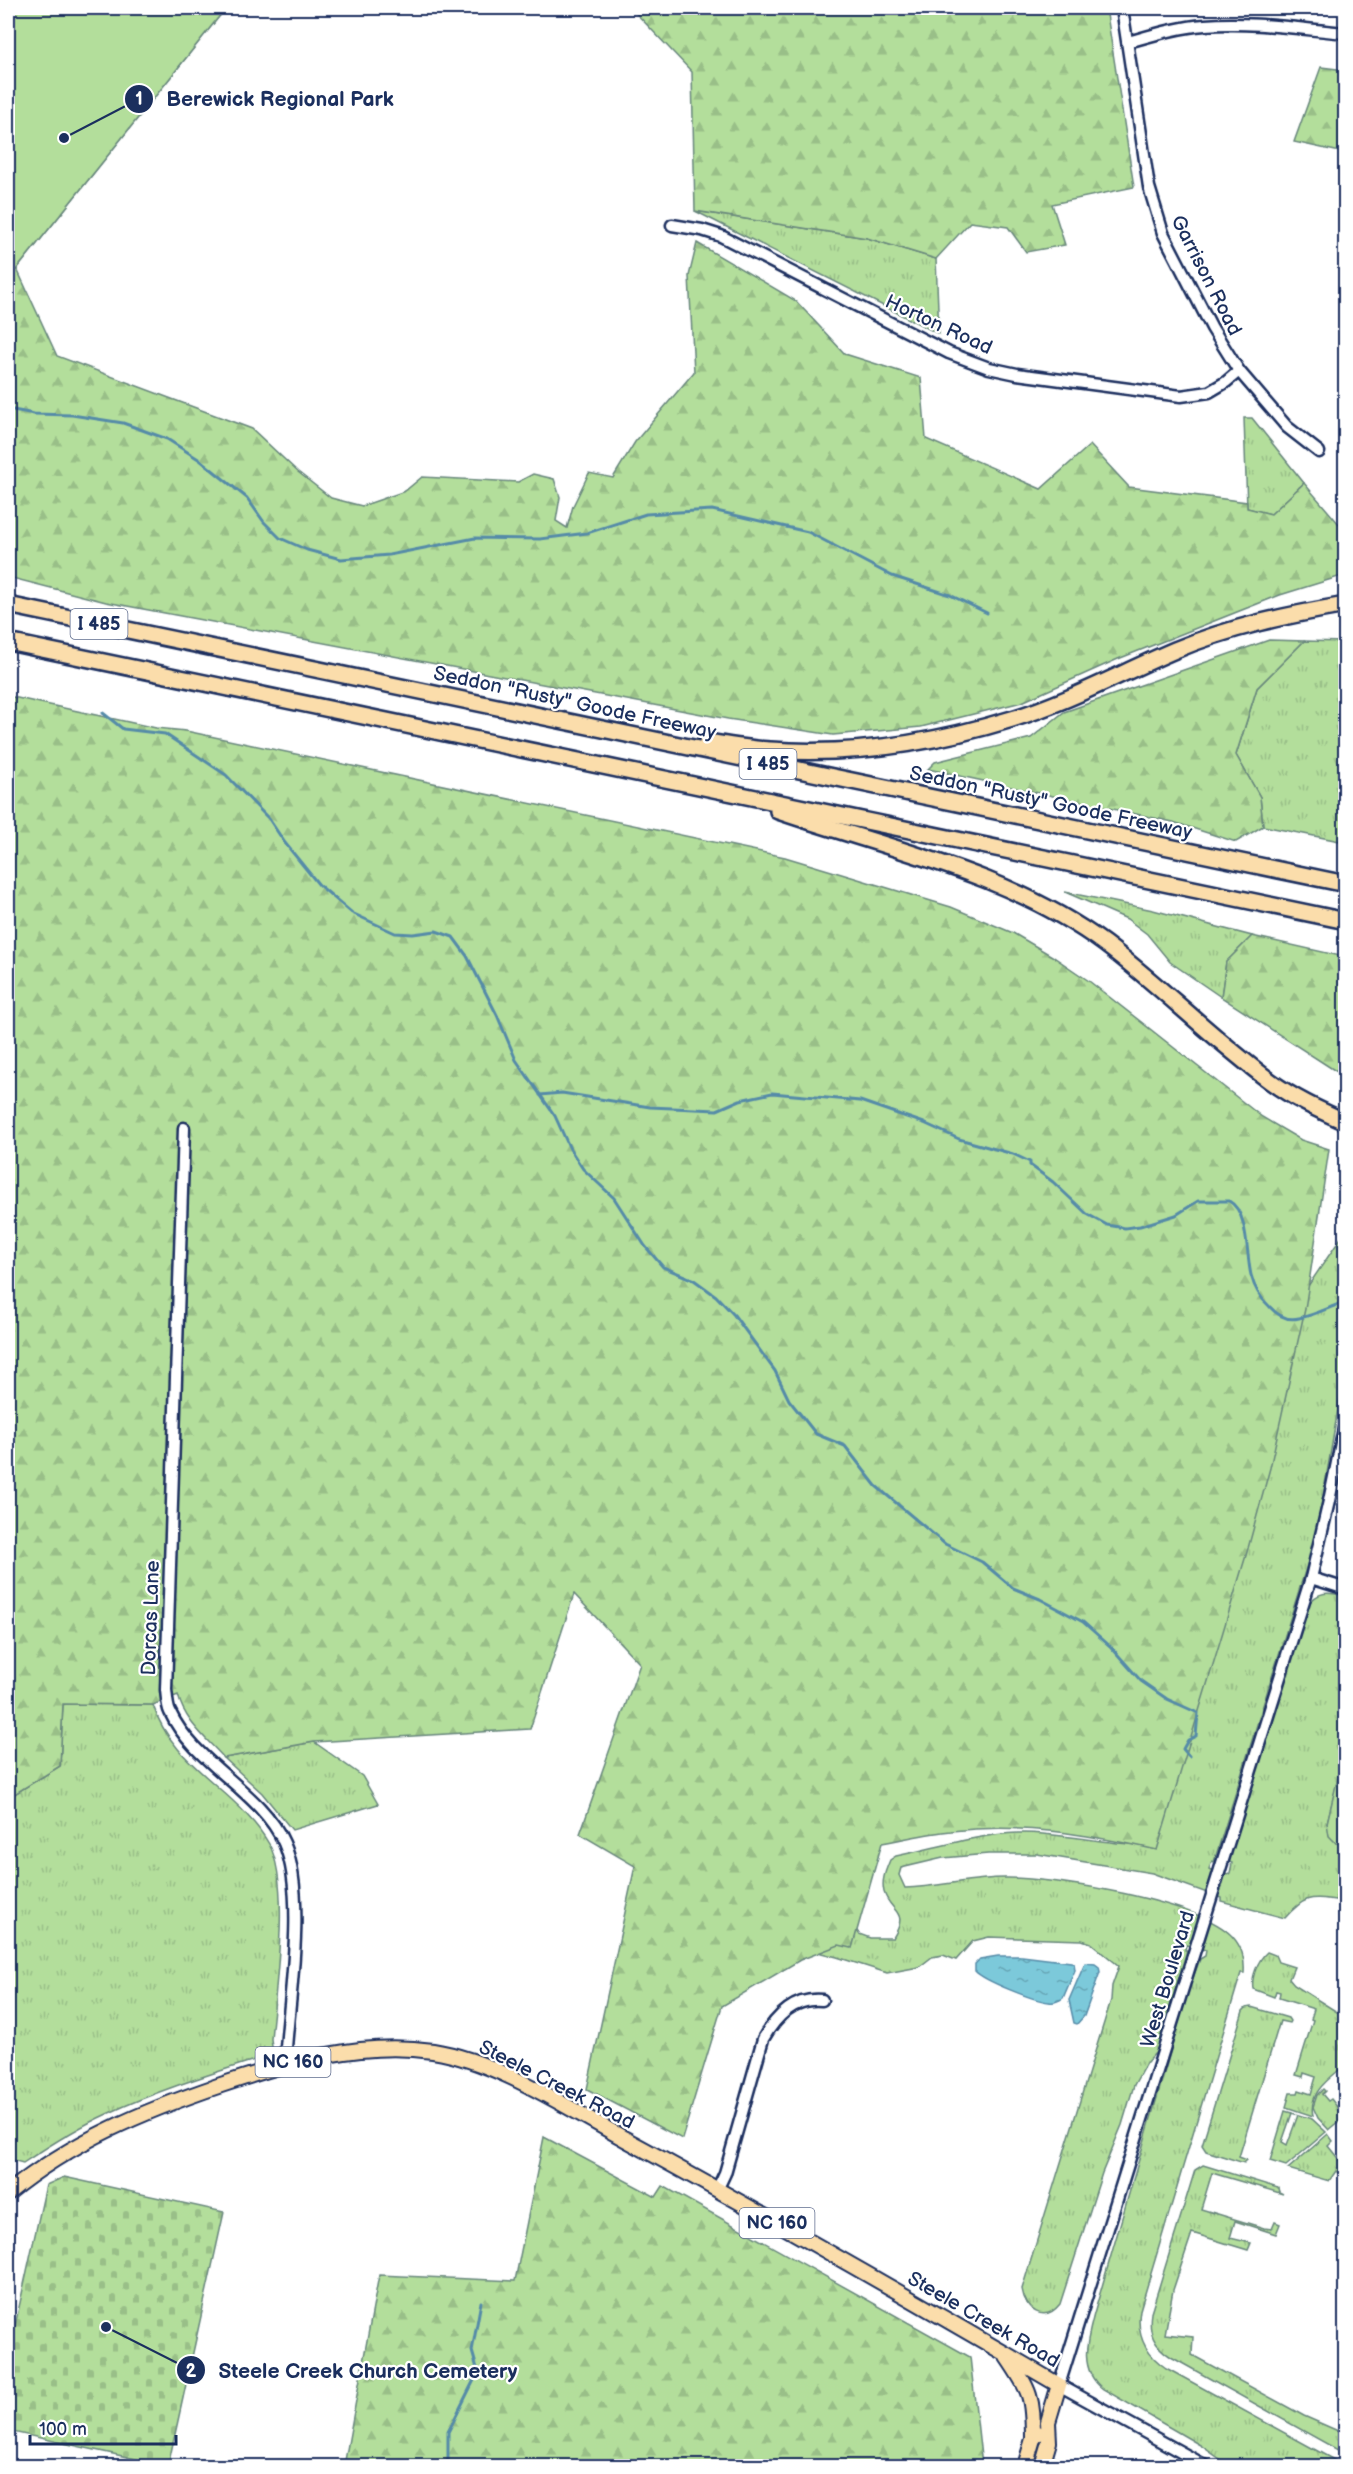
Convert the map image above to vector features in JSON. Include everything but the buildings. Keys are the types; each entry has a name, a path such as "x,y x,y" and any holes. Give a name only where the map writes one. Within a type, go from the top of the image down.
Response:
{"highway":[{"name":"Seddon \"Rusty\" Goode Freeway","path":"8,605 1346,884"},
{"path":"581,725 770,750 872,748 935,740 1014,719 1176,650 1242,626 1346,605"},
{"name":"I 485","path":"8,642 1346,921"},
{"path":"713,789 848,835 929,858 1002,886 1059,915 1105,944 1271,1081 1309,1105 1346,1122"}],"main road":[{"name":"Steele Creek Road","path":"8,2193 55,2157 113,2126 181,2098 290,2063 344,2051 381,2048 427,2050 461,2057 526,2086 717,2190 1059,2385"},
{"path":"1004,2353 1027,2385 1032,2404 1033,2439 1025,2466"},
{"path":"1042,2466 1049,2442 1048,2422 1059,2385"},
{"path":"1033,2439 1048,2422"}],"street":[{"name":"Garrison Road","path":"1122,8 1149,187 1156,217 1207,319 1239,371 1287,427 1319,452"},
{"path":"1128,42 1181,28 1207,25 1346,33"},
{"name":"Horton Road","path":"672,225 721,236 941,349 989,368 1017,374 1181,396 1209,392 1239,371"},
{"name":"Dorcas Lane","path":"184,1128 166,1690 169,1710 183,1734 265,1815 285,1845 293,1875 296,1907 286,2048 290,2063"},
{"name":"West Boulevard","path":"1059,2385 1311,1578 1346,1419"},
{"path":"1311,1578 1346,1589"},
{"path":"717,2190 725,2174 767,2031 785,2010 799,2002 810,1999 822,2000"},
{"path":"1059,2385 1206,2466"}],"green space":[{"path":"8,8 226,8 17,269 57,356 252,429 298,472 331,498 362,506 405,491 422,477 518,482 533,474 554,479 560,497 556,521 567,528 573,506 589,473 613,478 635,442 694,372 689,276 697,243 796,301 845,354 921,378 926,439 1041,489 1090,445 1129,487 1247,502 1247,508 1271,514 1304,483 1345,531 1345,575 1280,595 1118,659 1022,702 921,727 833,735 728,719 106,602 8,577"},
{"path":"8,8 226,8 8,280"},
{"path":"631,8 1106,8 1134,187 1052,204 1065,245 1026,252 1008,227 970,222 936,259 867,238 695,211 692,72"},
{"path":"1321,67 1345,70 1345,153 1294,142"},
{"path":"695,211 867,238 936,259 939,334"},
{"path":"1244,418 1252,418 1304,483 1271,514 1247,508"},
{"path":"1269,640 1304,641 1257,688 1236,755 1260,797 1263,826 1236,842 1173,822 928,769 935,762 1031,738 1064,712"},
{"path":"1304,641 1345,642 1345,842 1263,826 1260,797 1236,755 1257,688"},
{"path":"8,696 156,728 186,731 785,857 951,907 1013,933 1052,956 1089,981 1262,1117 1301,1140 1329,1149 1305,1309 1270,1468 1157,1850 1055,1831 1004,1828 942,1832 882,1843 852,1948 839,1945 800,1960 722,2006 682,2139 587,2089 635,1866 580,1834 640,1664 574,1594 530,1729 314,1742 224,1758 191,1722 178,1695 153,1705 63,1704 60,1766 8,1798"},
{"path":"1065,892 1153,910 1252,936 1226,962 1221,997 1170,962 1147,934 1127,919"},
{"path":"1252,936 1345,957 1345,1077 1221,997 1226,962"},
{"path":"1345,1232 1345,1369 1316,1536 1214,1862 1212,1861 1209,1869 1228,1875 1230,1873 1232,1863 1229,1862 1236,1837 1307,1606 1320,1595 1329,1593 1345,1596 1346,1747 1327,1823 1336,1843 1345,1844 1345,1901 1318,1898 1306,1900 1285,1918 1221,1901 1221,1898 1152,1873 1037,1854 988,1854 943,1858 901,1868 899,1875 905,1888 1005,1878 1056,1882 1124,1894 1189,1912 1214,1923 1232,1936 1238,1944 1243,1958 1244,1973 1241,1973 1140,2310 1139,2328 1147,2350 1166,2368 1345,2466 1230,2466 1200,2445 1103,2389 1090,2373 1086,2354 1094,2314 1188,1991 1200,1959 1205,1956 1206,1950 1186,1945 1185,1950 1187,1950 1158,2050 1146,2063 1134,2085 1122,2125 1102,2173 1060,2304 1054,2310 1042,2314 1036,2312 1027,2303 1022,2289 1111,2000 1112,1986 1119,1966 1091,1943 1082,1940 989,1937 973,1941 956,1960 943,1955 932,1957 919,1967 887,1973 821,1953 827,1882 859,1934 870,1938 893,1938 900,1922 898,1913 887,1899 883,1883 890,1860 896,1856 972,1839 1018,1833 1151,1844 1308,1286"},
{"path":"63,1704 153,1705 162,1726 175,1745 190,1762 241,1808 269,1844 276,1862 280,1911 278,1967 271,2039 273,2054 147,2097 85,2125 23,2163 12,2160 8,2162 8,1798 60,1766"},
{"path":"314,1742 362,1776 378,1804 292,1830 262,1793 224,1758"},
{"path":"1345,1747 1345,1844 1336,1843 1329,1836 1327,1823"},
{"path":"1267,1952 1275,1955 1278,1962 1294,1967 1289,1979 1294,1985 1345,2017 1345,2065 1317,2093 1312,2107 1313,2116 1286,2107 1290,2093 1298,2093 1299,2090 1311,2094 1316,2077 1304,2073 1303,2077 1296,2075 1313,2020 1311,2019 1314,2009 1279,1998 1280,1992 1276,1991 1274,1997 1253,1989 1256,1969"},
{"path":"1251,2007 1288,2018 1290,2021 1289,2023 1280,2021 1239,2157 1247,2160 1244,2163 1206,2151 1202,2145 1243,2011"},
{"path":"1323,2089 1325,2091 1322,2094 1328,2101 1331,2099 1345,2117 1329,2130 1318,2118 1313,2107 1317,2095"},
{"path":"1285,2111 1292,2113 1282,2142 1287,2145 1298,2115 1312,2119 1326,2132 1286,2166 1270,2161"},
{"path":"1328,2134 1333,2141 1328,2146 1345,2167 1338,2173 1336,2171 1329,2181 1288,2169"},
{"path":"544,2137 656,2197 663,2186 970,2357 982,2466 344,2466 379,2275 515,2281"},
{"path":"1203,2165 1278,2188 1283,2194 1212,2173 1201,2209 1264,2228 1272,2229 1275,2222 1280,2224 1276,2234 1235,2221 1230,2238 1251,2243 1248,2250 1192,2233 1173,2290 1165,2334 1193,2337 1192,2355 1304,2416 1345,2434 1345,2454 1171,2357 1156,2344 1153,2338 1150,2327 1151,2313 1195,2170"},
{"path":"64,2177 224,2212 168,2466 8,2431 8,2357 46,2185"}],"water":[{"path":"1022,1956 1071,1962 1074,1963 1075,1970 1063,1998 1053,2002 1042,2001 999,1985 975,1971 975,1964 980,1959"},
{"path":"1085,1963 1095,1964 1099,1967 1100,1972 1084,2016 1077,2024 1074,2023 1069,2000"}],"waterway":[{"path":"8,409 34,414 72,415 123,423 167,439 200,460 247,498 264,522 280,538 307,550 341,559 389,555 475,538 540,539 587,533 646,514 712,510 808,532 892,576 950,595 987,613"},
{"path":"103,713 123,729 165,734 226,775 269,819 319,885 352,913 395,933 413,934 436,931 453,937 467,956 497,1015 516,1060 555,1116 570,1149 583,1169 614,1198 645,1246 663,1267 694,1280 716,1296 734,1315 775,1371 789,1400 816,1434 845,1446 876,1486 945,1544 982,1562 1013,1588 1040,1599 1083,1622 1111,1647 1141,1681 1167,1699 1198,1713 1196,1736 1188,1740 1183,1749 1189,1756"},
{"path":"540,1095 562,1093 650,1107 717,1110 740,1100 772,1093 860,1101 924,1123 959,1139 1013,1154 1030,1162 1030,1165 1053,1182 1087,1214 1107,1225 1125,1228 1140,1226 1176,1215 1198,1201 1229,1201 1240,1214 1254,1284 1261,1297 1273,1310 1283,1317 1295,1319 1339,1304"},
{"path":"441,2466 448,2460 448,2432 478,2372 472,2351 481,2302"}],"place":[{"name":"Berewick Regional Park","path":"64,138"},
{"name":"Steele Creek Church Cemetery","path":"106,2327"}]}
